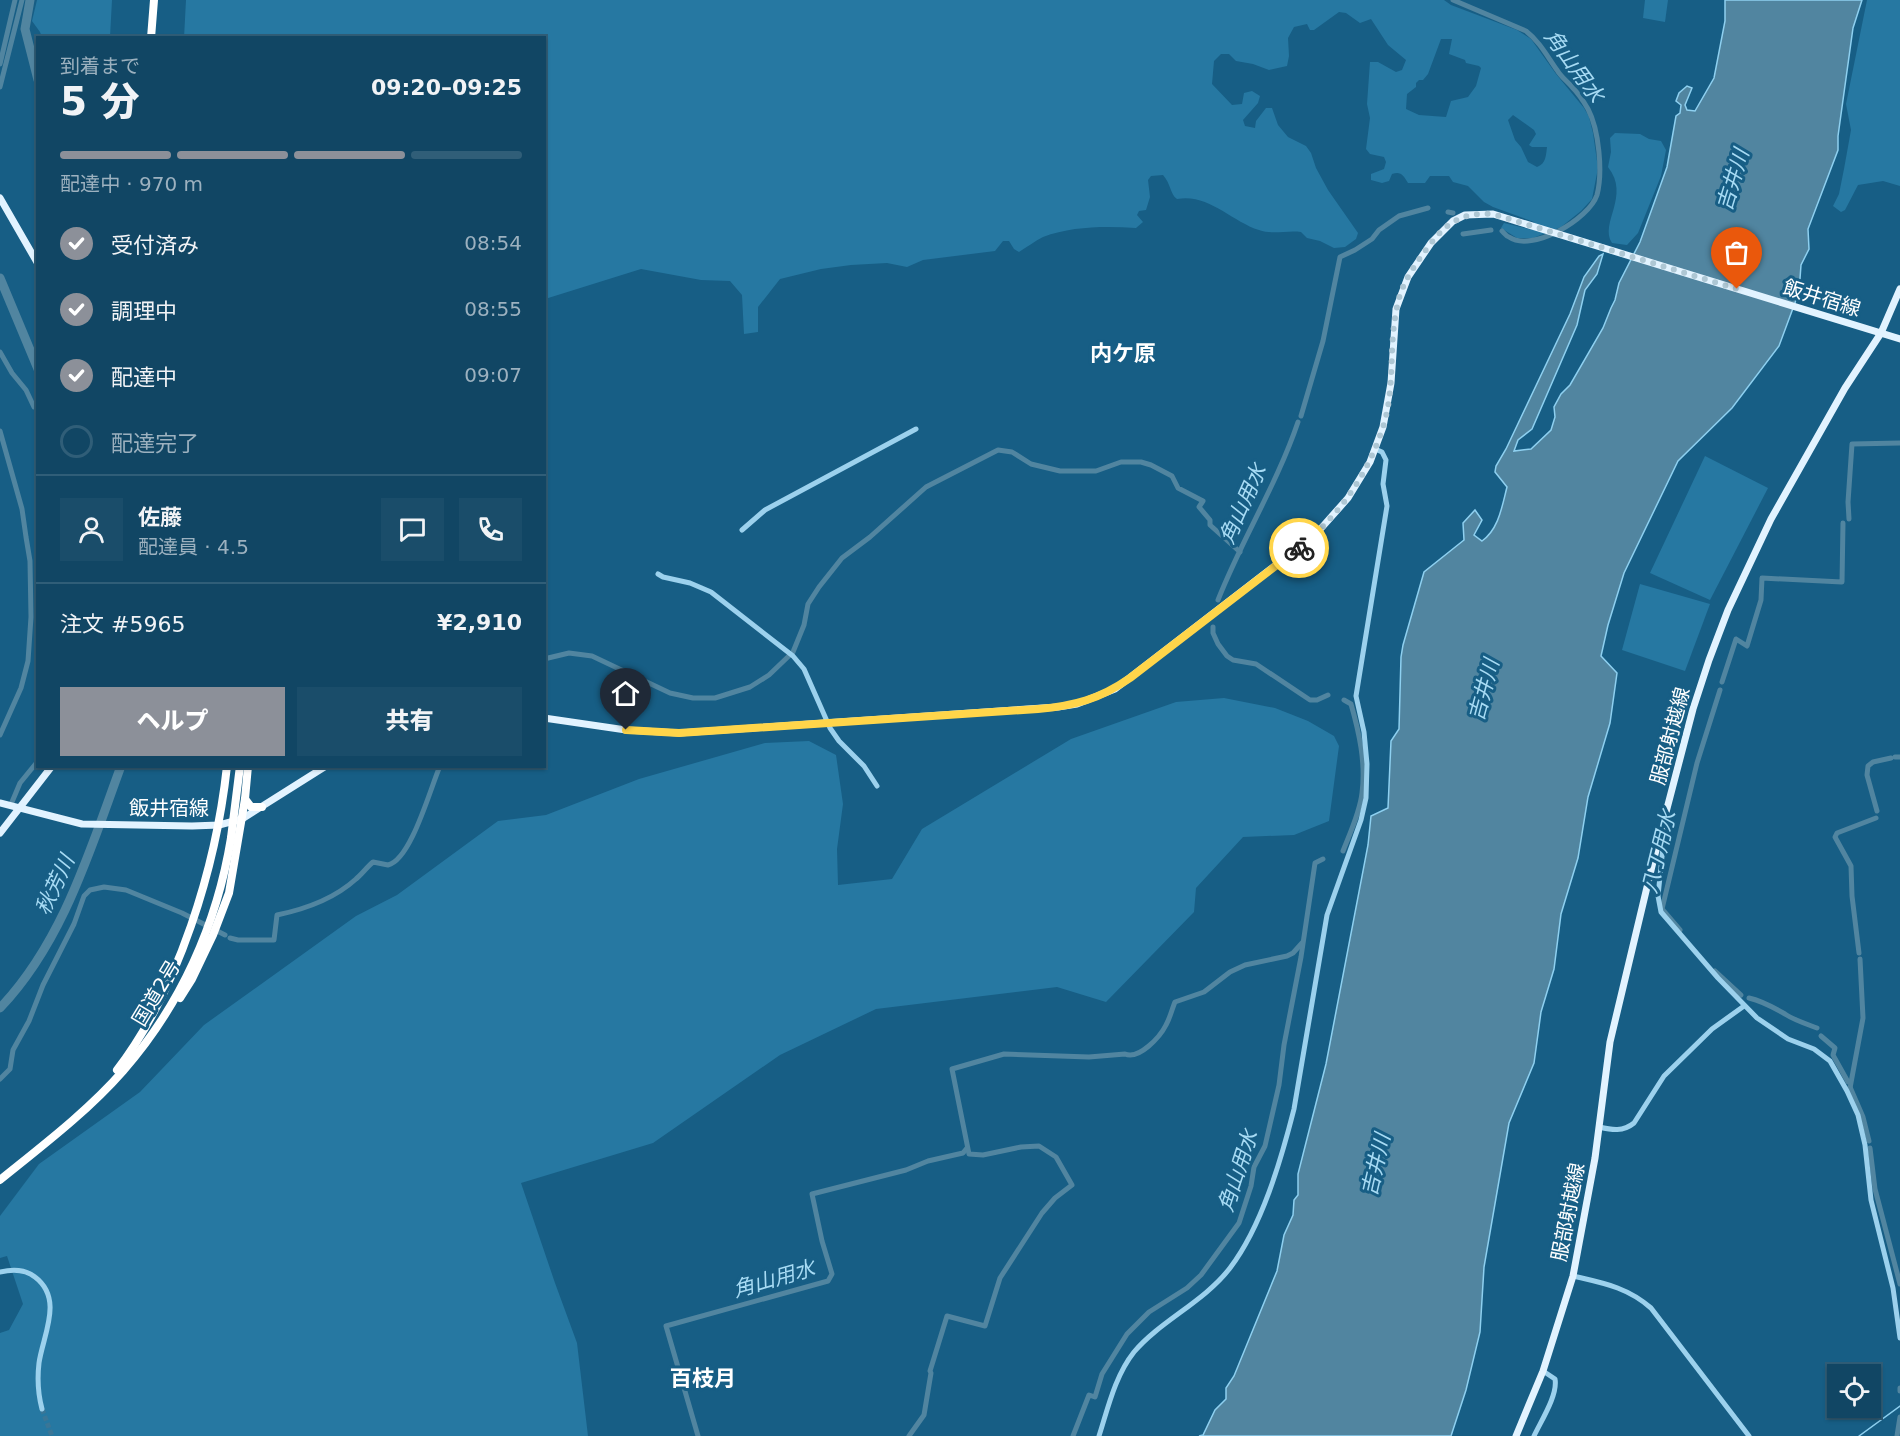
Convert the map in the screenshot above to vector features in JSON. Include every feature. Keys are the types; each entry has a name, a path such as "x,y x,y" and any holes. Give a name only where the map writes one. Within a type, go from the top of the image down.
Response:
{"highway":[{"path":"151,36 154,0"},
{"path":"101,1094 131,1052 173,973 190,926 219,825 227,768"},
{"path":"215,921 231,838 240,768"},
{"path":"215,921 233,878 248,768"},
{"path":"245,799 250,807 262,807"},
{"name":"国道2号","path":"0,1180 41,1148 101,1094 137,1054 167,1013 215,921"}],"main road":[{"path":"0,198 36,261"},
{"name":"飯井宿線","path":"546,718 651,732 679,733 1058,707 1077,704 1115,689 1316,534 1348,498 1359,482 1383,427 1389,399 1396,309 1403,288 1412,268 1444,228 1465,215 1493,214 1900,339"},
{"name":"服部射越線","path":"1516,1436 1543,1371 1573,1275 1589,1198 1610,1042 1635,934 1693,710 1728,609 1771,519 1845,388 1881,333 1900,289"},
{"path":"0,833 50,768"},
{"name":"飯井宿線","path":"0,803 71,822 93,825 219,825 242,819 323,768"}],"street":[{"path":"742,530 765,510 916,429"},
{"path":"1100,1436 1120,1376 1134,1352 1211,1287 1229,1269 1244,1246 1263,1206 1288,1132 1327,915 1361,820 1366,798 1367,764 1364,732 1356,696 1387,507 1383,484 1386,460 1385,456 1375,449"},
{"path":"658,574 711,592 787,650 804,669 827,722 839,741 864,766 877,786"},
{"path":"1666,813 1658,896 1661,912 1744,1006 1777,1032 1814,1049 1830,1061 1858,1115 1865,1144 1871,1200 1893,1288 1900,1338"},
{"path":"1599,1127 1619,1130 1634,1123 1664,1076 1713,1029 1744,1006"},
{"path":"0,1272 11,1270 27,1272 40,1281 48,1294 51,1311 38,1373 42,1409"},
{"path":"1573,1275 1630,1292 1652,1308 1749,1436"},
{"path":"1534,1436 1556,1386 1555,1379 1543,1371"}],"shaded area":[{"path":"37,0 112,0 110,36 42,36 32,21"},
{"path":"186,0 1444,0 1451,5 1517,30 1531,39 1589,117 1598,168 1592,199 1581,211 1561,227 1533,238 1517,238 1501,228 1504,223 1533,230 1534,222 1493,207 1484,202 1468,186 1453,182 1449,176 1430,176 1425,183 1408,183 1400,173 1392,174 1389,181 1382,183 1371,180 1371,174 1384,169 1386,162 1384,157 1370,154 1366,149 1370,118 1367,104 1370,62 1378,62 1396,72 1402,70 1406,60 1388,45 1371,19 1360,23 1346,13 1339,12 1314,30 1310,30 1307,24 1294,27 1288,38 1287,66 1269,70 1236,61 1229,54 1221,54 1214,61 1212,84 1232,105 1242,104 1244,93 1252,91 1260,96 1258,103 1243,120 1245,126 1255,128 1256,121 1266,108 1272,108 1278,125 1288,137 1306,146 1328,190 1358,233 1356,239 1345,247 1334,248 1307,238 1301,232 1259,230 1199,200 1177,199 1163,175 1151,176 1148,180 1150,197 1146,210 1139,211 1137,215 1143,222 1136,228 1077,229 1043,237 1019,252 1009,241 1003,241 995,251 923,260 907,267 887,263 851,265 821,269 780,279 758,307 758,332 744,334 742,295 730,281 701,280 641,269 546,299 546,36 184,36","holes":["1441,39 1452,39 1449,54 1481,68 1476,86 1468,97 1451,101 1446,117 1419,115 1406,109 1407,94 1416,87 1419,80 1423,80 1428,74","1513,115 1534,130 1536,134 1529,145 1547,147 1545,159 1537,167 1528,162 1515,140 1508,120"]},
{"path":"1645,0 1668,0 1665,22 1643,18"},
{"path":"1867,0 1900,0 1900,186 1883,181 1858,185 1845,210 1841,212 1833,206 1839,194 1851,130 1846,104"},
{"path":"1615,133 1640,134 1649,139 1661,141 1666,150 1661,176 1638,233 1627,245 1612,243 1609,235 1616,188 1608,167 1611,152 1610,138"},
{"path":"1705,456 1768,488 1710,600 1650,573"},
{"path":"1640,584 1710,604 1685,671 1622,650"},
{"path":"1224,698 1275,708 1308,721 1334,736 1339,746 1329,821 1294,835 1243,837 1196,888 1194,912 1106,1002 1057,987 876,1009 780,1055 653,1143 521,1183 577,1343 588,1436 0,1436 0,1333 9,1330 23,1304 7,1256 0,1258 0,1216 39,1164 140,1092 204,1025 356,916 397,895 498,821 546,815 639,779 765,743 809,741 836,755 843,804 837,849 838,885 892,879 922,829 1071,739 1176,702"}],"water":[{"name":"吉井川","path":"1725,0 1862,0 1853,28 1838,150 1808,229 1809,249 1801,265 1799,292 1779,346 1732,408 1678,461 1624,573 1608,625 1601,656 1617,673 1610,723 1588,797 1578,858 1561,914 1554,969 1541,1012 1534,1063 1509,1123 1484,1267 1480,1332 1466,1390 1451,1436 1199,1436 1203,1435 1215,1410 1226,1399 1226,1388 1234,1376 1277,1271 1284,1235 1293,1215 1294,1200 1298,1195 1298,1174 1326,1064 1368,845 1371,816 1388,808 1391,741 1399,729 1401,657 1424,572 1464,540 1463,523 1475,510 1482,520 1474,535 1482,541 1496,524 1507,487 1495,472 1496,466 1570,314 1584,277 1599,256 1603,254 1597,274 1585,290 1577,325 1532,429 1518,440 1514,451 1531,449 1551,430 1555,417 1554,407 1561,394 1570,385 1603,328 1615,300 1619,283 1640,242 1667,167 1676,116 1680,113 1681,105 1676,101 1679,93 1687,86 1692,88 1685,105 1687,110 1695,111 1714,78 1725,21"}],"waterway":[{"path":"0,64 15,0"},
{"path":"0,87 22,0"},
{"name":"秋芳川","path":"30,0 25,29 36,72"},
{"name":"角山用水","path":"1453,0 1531,35 1560,75 1581,98 1595,128 1599,151 1599,186 1592,204 1583,214 1559,231 1531,241 1519,241 1508,237 1502,231"},
{"name":"角山用水","path":"1301,416 1323,341 1340,257 1372,239 1379,230 1399,216 1428,208"},
{"name":"角山用水","path":"1448,212 1453,213"},
{"name":"角山用水","path":"1463,234 1491,230"},
{"path":"0,278 36,364"},
{"path":"0,352 12,373 26,390 34,407"},
{"name":"角山用水","path":"1218,600 1290,445 1298,422"},
{"path":"0,431 22,509 30,561 31,617 28,661 21,688 0,735"},
{"name":"八丁用水","path":"1849,519 1852,444 1900,443"},
{"path":"546,659 569,653 592,656 670,693 693,698 715,698 750,687 769,675 793,652 804,625 808,604 842,558 870,537 926,487 998,450 1012,452 1031,464 1060,471 1096,471 1121,462 1141,462 1151,465 1172,476 1178,488 1203,501 1199,507 1210,520 1210,525 1240,552"},
{"name":"八丁用水","path":"1722,682 1736,639 1747,646 1761,600 1762,578 1842,582 1843,523"},
{"name":"角山用水","path":"1213,627 1218,644 1233,660 1256,664 1310,700 1317,700 1328,695"},
{"name":"八丁用水","path":"1680,930 1662,909 1697,763 1720,690"},
{"name":"角山用水","path":"1343,851 1359,808 1363,782 1361,748 1354,715 1351,704 1344,700"},
{"path":"1895,757 1900,757"},
{"path":"1877,811 1867,775 1868,766 1873,762 1891,758"},
{"path":"12,802 20,783 36,763"},
{"name":"秋芳川","path":"0,1008 22,982 58,925 86,862 120,768"},
{"path":"230,938 274,940 277,915 329,898 347,886 373,862 388,865 396,860 412,838 439,768"},
{"path":"1859,953 1851,866 1835,837 1837,833 1876,818"},
{"name":"角山用水","path":"1073,1436 1089,1395 1095,1397 1102,1374 1127,1334 1149,1312 1187,1288 1201,1275 1239,1223 1251,1186 1254,1167 1265,1146 1279,1085 1315,863 1323,859"},
{"path":"0,1079 10,1069 13,1050 74,924 84,896 90,890 104,887 126,890 182,913 225,935"},
{"path":"909,1436 924,1415 930,1371 947,1316 985,1326 1000,1278 1042,1213 1055,1198 1072,1185 1056,1157 1039,1146 1021,1147 983,1155 969,1154 952,1069 1004,1054 1089,1057 1136,1054 1143,1051 1163,1030 1175,1002 1204,992 1230,972 1245,965 1287,956 1302,943"},
{"path":"1850,1088 1863,1018 1860,959"},
{"name":"八丁用水","path":"1715,971 1741,995"},
{"name":"八丁用水","path":"1749,998 1817,1028"},
{"name":"八丁用水","path":"1821,1036 1835,1048 1833,1055 1848,1082"},
{"name":"八丁用水","path":"1850,1087 1863,1117 1869,1141"},
{"name":"角山用水","path":"698,1436 666,1326 828,1281 832,1274 812,1194 906,1170 928,1161 963,1153 967,1148"},
{"name":"八丁用水","path":"1870,1148 1875,1189 1900,1284"},
{"path":"1859,1436 1900,1406"},
{"path":"1897,1436 1900,1417"}],"tunnel":[{"path":"42,1409 52,1436"}],"way so far":[{"path":"1299,548 1316,534 1348,498 1370,462 1383,427 1389,399 1396,309 1403,288 1412,268 1444,228 1453,221 1465,215 1493,214 1737,289"}],"district":[{"name":"内ケ原","path":"1123,353"},
{"name":"百枝月","path":"703,1378"}],"route":[{"path":"626,730 679,733 1038,709 1077,704 1115,689 1299,548"}]}
